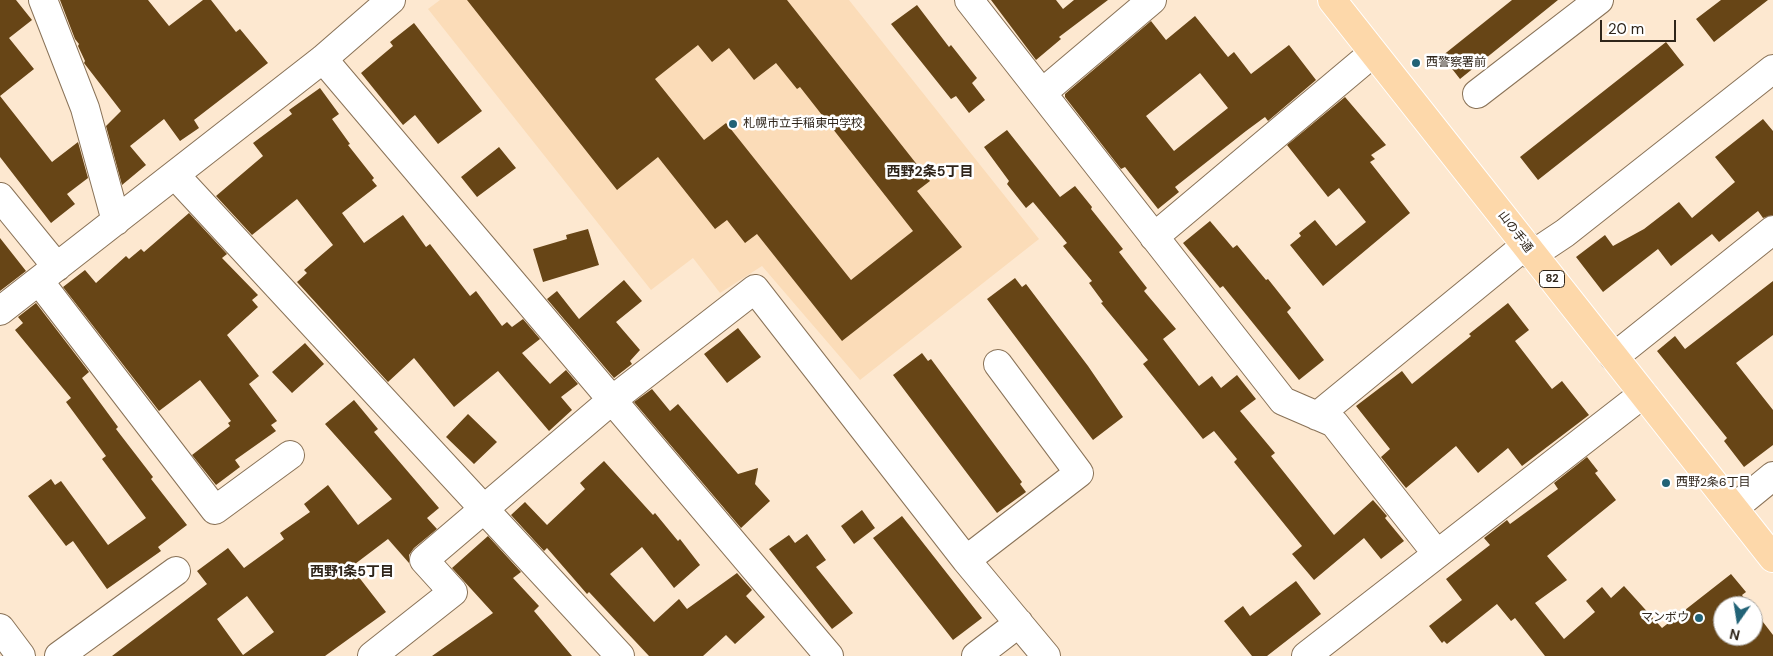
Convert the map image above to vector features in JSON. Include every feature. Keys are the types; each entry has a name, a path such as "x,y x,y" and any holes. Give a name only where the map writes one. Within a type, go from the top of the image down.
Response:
{"main road":[{"name":"山の手通","path":"1332,0 1773,558"}],"street":[{"path":"43,0 85,108 116,221"},
{"path":"969,0 1283,401 1334,423 1437,554"},
{"path":"1042,93 1152,0"},
{"path":"1477,94 1599,0"},
{"path":"0,311 323,60 377,4"},
{"path":"1154,237 1373,53"},
{"path":"323,60 829,656"},
{"path":"1318,416 1529,250 1565,233 1773,69"},
{"path":"175,175 620,656"},
{"path":"0,197 48,274 215,510 290,455"},
{"path":"1614,357 1773,230"},
{"path":"372,656 453,592 424,560 612,400 755,289 966,560 1046,656"},
{"path":"966,560 1079,473 998,364"},
{"path":"1306,656 1644,394"},
{"path":"1734,508 1773,476"},
{"path":"59,656 176,571"},
{"path":"976,656 1019,623"},
{"path":"0,628 21,656"}],"shaded area":[{"name":"札幌市立手稲東中学校","path":"440,0 849,0 1039,239 860,380 762,266 720,293 693,258 651,290 428,9"}],"building":[{"path":"0,0 16,0 32,20 9,38 34,69 0,96"},
{"path":"60,0 148,0 169,26 203,0 211,0 236,32 240,29 268,63 194,120 199,128 180,141 164,119 130,146 146,165 122,185 106,126 121,111 84,63 79,44 75,39"},
{"path":"467,0 787,0 930,181 917,191 962,247 842,341 757,234 745,243 727,220 715,229 658,157 617,190","holes":["698,45 712,62 729,48 754,80 776,63 797,89 800,87 913,231 851,280 726,123 704,140 655,79"]},
{"path":"991,0 1056,0 1063,9 1074,0 1108,0 1059,37 1061,39 1036,60"},
{"path":"1512,0 1558,0 1460,79 1442,56"},
{"path":"1721,0 1768,0 1714,42 1696,19"},
{"path":"917,5 949,47 951,45 977,78 972,83 985,100 969,113 956,96 951,99 891,24"},
{"path":"1195,16 1228,57 1234,52 1251,74 1289,45 1316,80 1268,121 1265,117 1175,187 1179,192 1158,209 1125,167 1121,169 1065,97 1065,94 1151,21 1166,40","holes":["1200,73 1228,108 1174,151 1146,116"]},
{"path":"414,23 482,111 438,144 415,115 403,125 361,73 393,46 390,42"},
{"path":"1666,42 1684,65 1538,180 1520,157"},
{"path":"320,88 339,114 332,119 350,144 348,145 374,178 372,180 377,186 342,213 364,243 403,215 426,247 430,244 470,296 476,291 502,326 507,322 512,327 523,319 540,339 522,353 550,384 566,370 578,384 561,397 572,410 549,431 498,371 454,407 414,358 388,382 297,282 307,273 304,270 333,245 297,199 252,235 216,196 263,156 253,143 292,114 289,110"},
{"path":"0,96 52,162 78,142 88,178 67,194 75,204 51,223 0,157"},
{"path":"1345,97 1386,145 1371,155 1375,159 1370,162 1410,213 1323,286 1290,245 1301,236 1299,233 1315,220 1336,246 1366,222 1339,188 1328,197 1287,145"},
{"path":"1763,119 1773,131 1773,215 1763,218 1758,211 1719,242 1712,234 1671,266 1658,249 1603,292 1576,257 1605,235 1613,246 1644,229 1679,202 1692,218 1735,182 1715,157"},
{"path":"1007,130 1060,197 1075,186 1092,207 1091,209 1123,249 1119,252 1147,288 1144,291 1176,329 1163,339 1199,386 1212,376 1221,388 1237,375 1256,399 1240,411 1275,453 1271,456 1334,535 1373,500 1387,516 1385,518 1404,541 1381,559 1364,538 1314,580 1292,554 1302,546 1234,462 1237,459 1214,431 1203,439 1143,364 1148,360 1101,303 1103,302 1089,283 1092,281 1063,246 1067,243 1033,202 1026,208 1007,184 1009,181 984,147"},
{"path":"499,147 516,168 477,197 461,177"},
{"path":"189,213 227,254 222,258 258,295 252,300 258,307 227,335 259,376 249,384 277,421 271,425 276,431 235,460 240,467 216,485 192,455 230,426 228,423 231,421 200,380 159,411 63,287 85,270 96,283 126,256 129,259 141,249 144,252"},
{"path":"1210,221 1233,248 1237,245 1266,280 1268,279 1291,308 1287,312 1324,360 1299,380 1223,286 1220,288 1183,243"},
{"path":"588,229 599,265 543,282 533,249 567,239 566,235"},
{"path":"0,238 26,271 0,291"},
{"path":"1015,278 1022,287 1026,284 1088,366 1123,417 1093,440 987,299"},
{"path":"624,280 642,301 616,322 640,350 630,361 632,364 614,378 547,299 557,291 579,319"},
{"path":"1773,281 1773,335 1736,363 1773,410 1773,445 1744,467 1724,441 1727,438 1657,351 1675,336 1685,349"},
{"path":"36,303 89,372 82,378 118,427 116,429 153,477 151,479 187,525 158,547 161,551 107,589 73,541 66,546 28,496 51,479 55,485 61,481 108,545 146,518 102,459 106,456 66,402 71,398 15,330 23,323 18,317"},
{"path":"1508,303 1529,330 1515,341 1552,389 1562,381 1589,415 1522,466 1508,448 1478,473 1456,446 1406,488 1381,457 1390,449 1356,406 1402,371 1412,384"},
{"path":"738,328 761,357 727,383 704,354"},
{"path":"305,343 324,364 292,393 272,372"},
{"path":"922,353 928,361 931,359 1022,482 1020,484 1026,492 997,513 893,375"},
{"path":"652,389 670,411 678,404 738,474 758,468 755,484 770,501 741,528 634,402"},
{"path":"354,400 378,429 374,432 439,508 427,518 437,529 414,548 409,555 409,563 388,539 351,567 386,612 325,656 112,656 207,584 197,571 228,548 244,568 284,539 280,533 310,512 304,504 328,485 358,525 392,499 325,424","holes":["247,596 274,632 243,655 217,619"]},
{"path":"468,414 497,442 474,464 446,437"},
{"path":"1587,457 1598,471 1595,473 1616,500 1547,556 1567,580 1535,603 1564,639 1595,612 1586,601 1602,587 1611,598 1624,586 1662,628 1731,574 1746,592 1743,596 1713,596 1713,646 1763,646 1763,622 1773,635 1773,656 1545,656 1515,618 1511,621 1497,604 1447,644 1444,641 1442,643 1429,626 1462,600 1446,579 1490,545 1484,538 1507,520 1510,524 1558,489 1554,483"},
{"path":"604,461 653,515 655,513 678,541 680,539 700,565 674,588 642,547 610,574 654,622 679,599 687,609 737,573 752,590 746,596 765,617 735,644 726,635 703,656 649,656 589,592 587,594 547,548 544,551 511,515 525,502 547,525 585,489 580,483"},
{"path":"862,510 875,528 854,544 841,526"},
{"path":"902,516 982,618 953,640 873,538"},
{"path":"807,534 826,560 816,567 853,613 832,629 769,549 789,535 795,543"},
{"path":"488,536 521,572 513,578 539,606 534,611 572,656 432,656 493,613 452,568"},
{"path":"1296,581 1321,614 1267,656 1252,656 1224,621 1243,606 1250,616"}],"place":[{"name":"西警察署前","path":"1416,63"},
{"name":"札幌市立手稲東中学校","path":"733,124"},
{"name":"西野2条6丁目","path":"1666,483"},
{"name":"マンボウ","path":"1699,618"}],"district":[{"name":"西野2条5丁目","path":"930,172"},
{"name":"西野1条5丁目","path":"352,572"}]}
